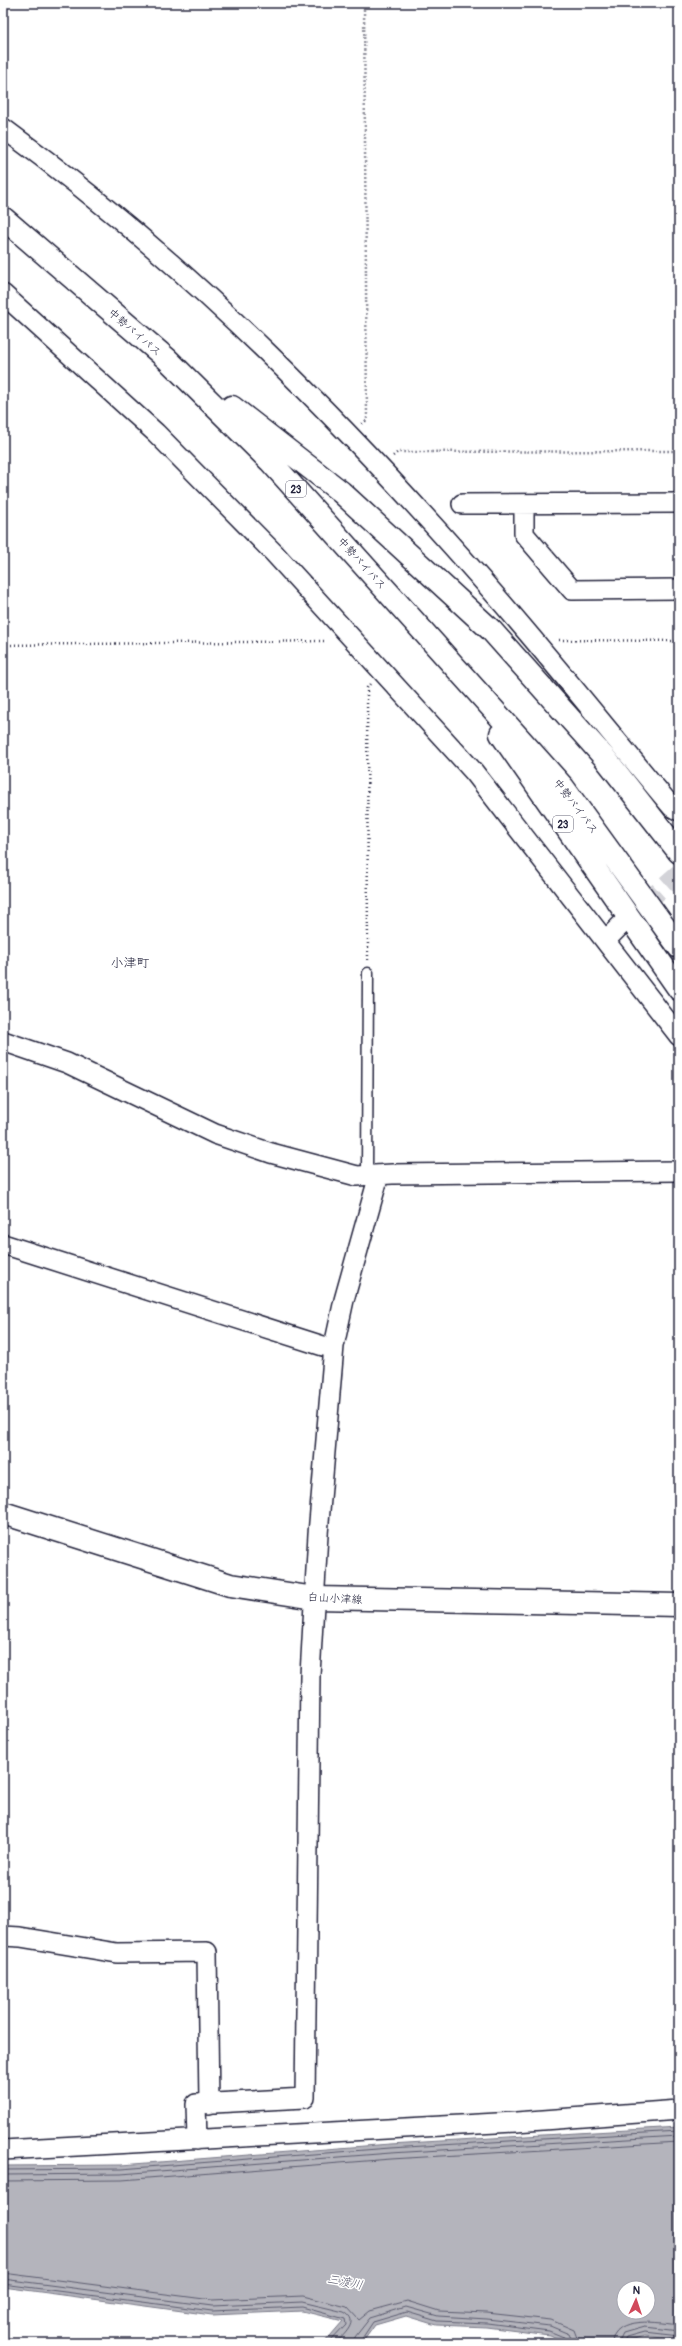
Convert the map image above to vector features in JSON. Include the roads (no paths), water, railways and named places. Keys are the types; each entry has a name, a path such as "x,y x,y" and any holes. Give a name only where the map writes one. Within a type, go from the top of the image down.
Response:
{"main road":[{"name":"中勢バイパス","path":"3,218 167,359 270,461 448,657 563,787 679,947"},
{"name":"23","path":"167,359 326,479 491,630 605,758 679,852"},
{"name":"23","path":"448,657 679,989"},
{"name":"白山小津線","path":"3,1513 230,1585 315,1598 679,1605"}],"street":[{"path":"3,128 47,160 156,250 251,335 375,461 502,604 672,807 679,812"},
{"path":"3,294 156,433 274,553 380,668 474,772 606,940 679,1036"},
{"path":"462,504 679,503"},
{"path":"524,504 524,534 572,590 679,589"},
{"path":"606,940 623,923"},
{"path":"3,1041 67,1063 215,1134 271,1152 357,1176 679,1171"},
{"path":"197,2140 196,2104 305,2098 310,1676 318,1534 334,1346 373,1175"},
{"path":"3,1244 324,1346 334,1346"},
{"path":"3,1936 20,1937 117,1953 207,1952 209,2104"},
{"path":"3,2150 516,2122 679,2110"}],"lane":[{"path":"368,973 373,1175"}],"water":[{"name":"三渡川","path":"679,2127 679,2340 644,2336 620,2343 568,2343 549,2335 486,2327 436,2325 406,2316 375,2325 362,2343 324,2343 343,2321 302,2311 212,2315 3,2287 3,2166 121,2165 390,2144"}],"tunnel":[{"path":"623,923 679,873"}],"district":[{"name":"小津町","path":"130,962"}]}
